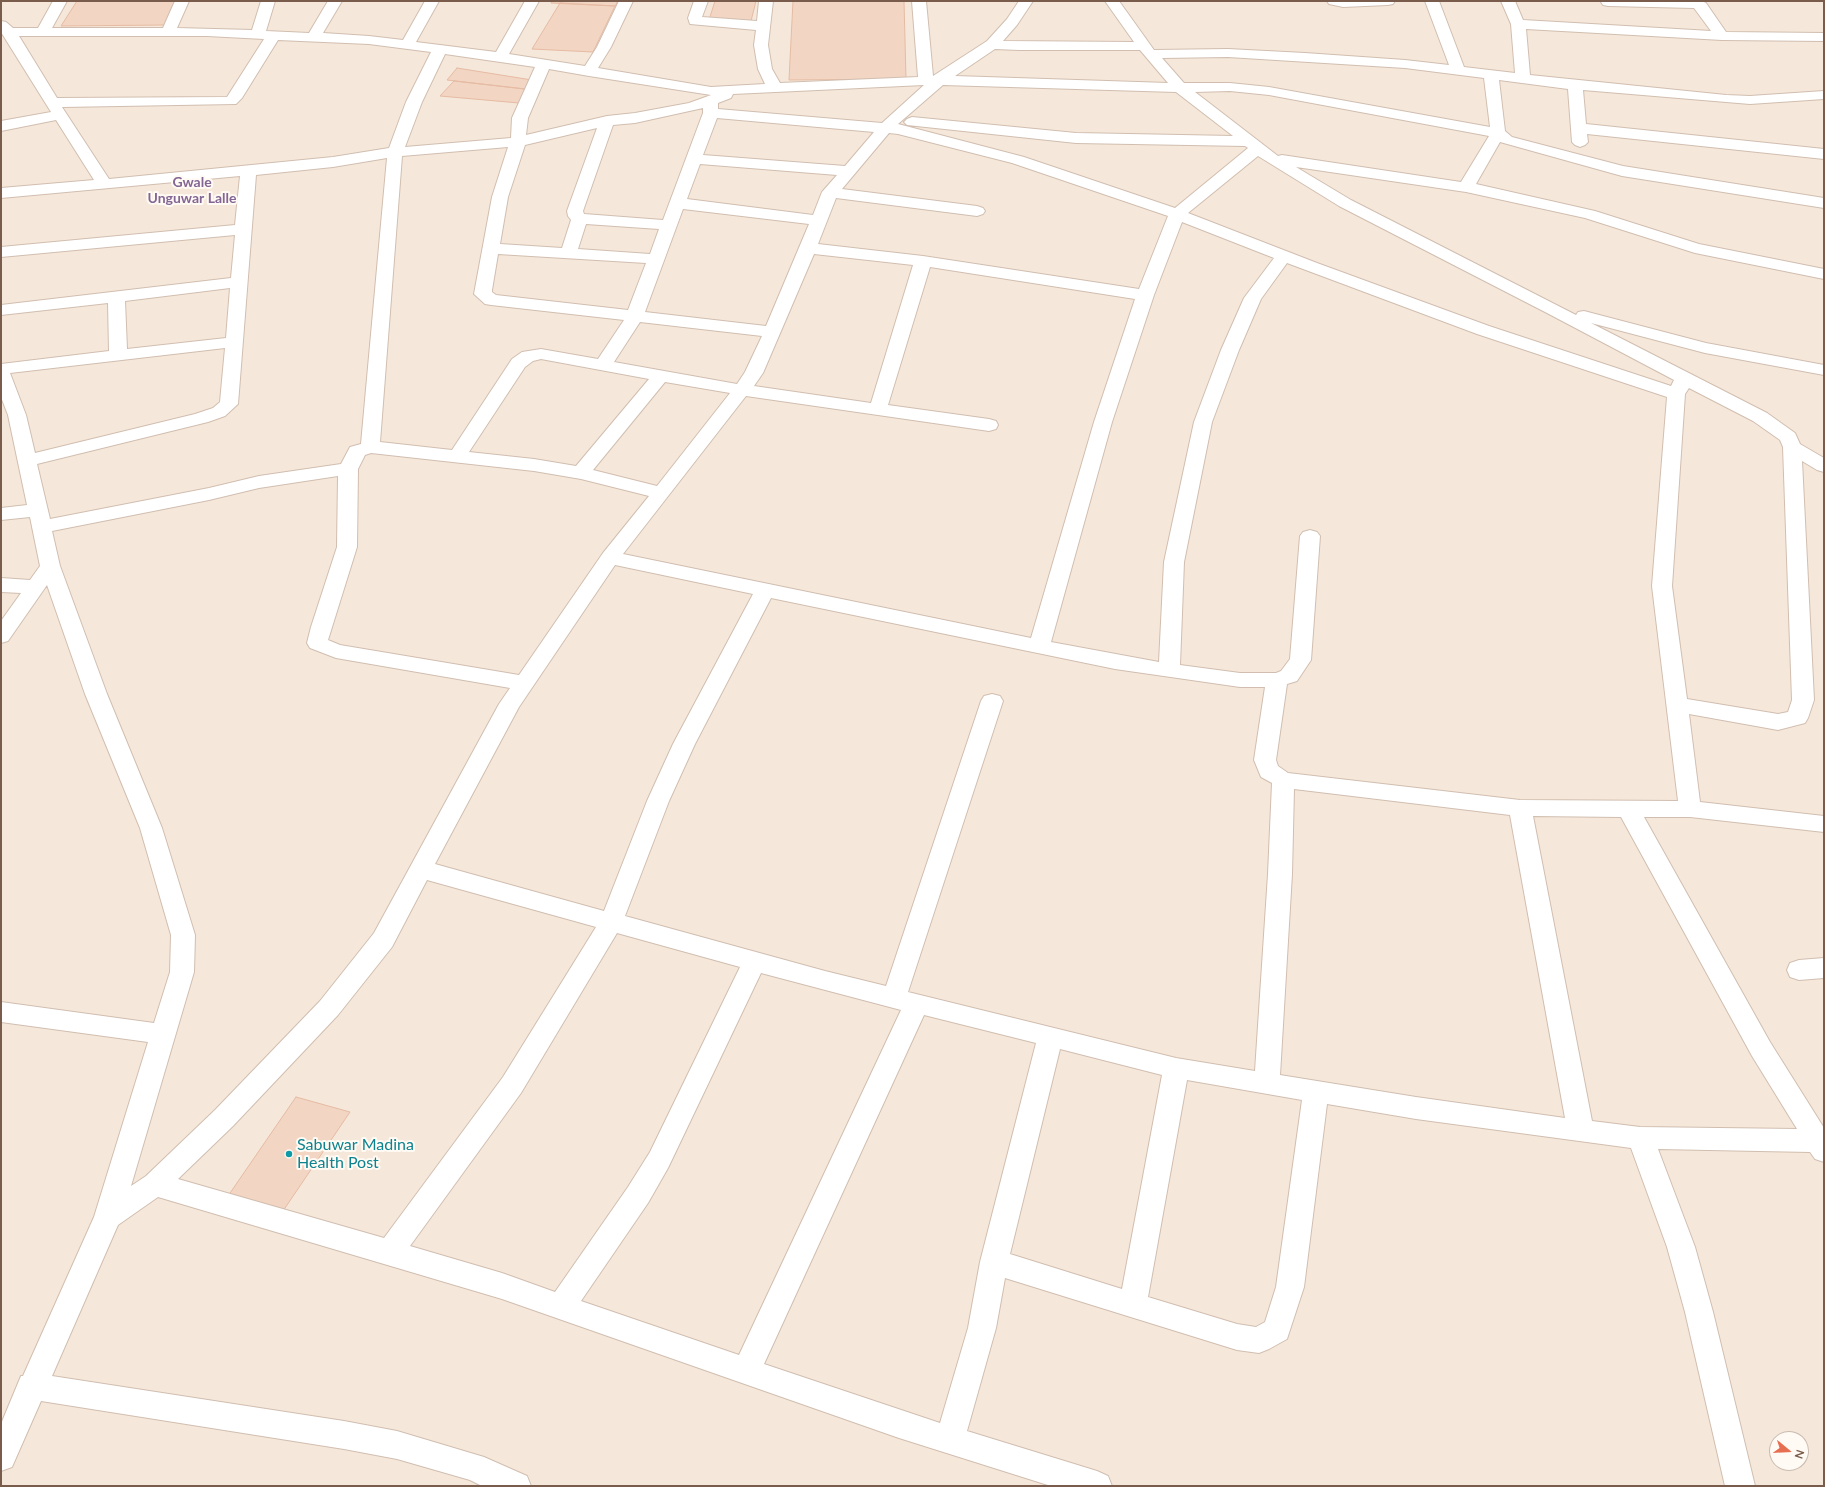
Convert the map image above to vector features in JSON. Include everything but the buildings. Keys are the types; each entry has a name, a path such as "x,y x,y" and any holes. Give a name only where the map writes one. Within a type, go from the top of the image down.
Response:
{"street":[{"path":"43,32 60,1"},
{"path":"168,32 182,1"},
{"path":"258,34 268,1"},
{"path":"314,36 335,1"},
{"path":"407,45 432,1"},
{"path":"500,57 532,1"},
{"path":"589,72 604,47 626,1"},
{"path":"701,1 695,21 764,26"},
{"path":"766,1 762,45 766,69 775,88"},
{"path":"919,1 933,81"},
{"path":"108,1217 155,1184 224,1118 330,1008 383,940 510,704 610,558 754,373 796,278 830,192 891,129 933,81 992,44 1012,22 1026,1"},
{"path":"1112,1 1147,50 1180,88 1272,159 1345,203 1553,309 1594,332 1680,386"},
{"path":"1334,1 1343,3 1388,1"},
{"path":"1432,1 1458,70"},
{"path":"1508,1 1518,24 1523,79"},
{"path":"1619,30 1608,1 1697,4 1701,6 1722,36"},
{"path":"1518,24 1722,36 1824,37"},
{"path":"5,29 43,32 168,32 314,36 407,45 500,57 711,91 933,81 1180,88 1230,87 1269,91 1498,133 1507,140 1622,171 1824,203"},
{"path":"5,29 87,155 104,184"},
{"path":"1,126 56,109 231,101 235,98 274,35"},
{"path":"992,44 1228,53 1405,64 1575,85 1726,99 1757,99 1824,95"},
{"path":"370,447 395,152 414,102 440,49"},
{"path":"543,65 520,118 518,142 500,197 482,290 483,294 491,300 772,332"},
{"path":"1466,187 1498,133 1491,74"},
{"path":"1575,85 1581,159"},
{"path":"604,365 635,316 695,159 711,107 737,91"},
{"path":"1,193 248,171 333,162 395,152 518,142 607,121 635,118 692,107 711,107 891,129 1018,160 1178,214 1284,256 1482,330 1680,386 1773,425 1788,437 1792,447 1803,700 1796,718 1778,722 1678,705"},
{"path":"607,121 575,211 576,216 580,219 670,225"},
{"path":"891,129 903,123 910,122 1076,138 1254,145"},
{"path":"1578,128 1824,154"},
{"path":"1040,647 1103,422 1145,295 1178,214 1254,145"},
{"path":"695,159 849,171"},
{"path":"1272,159 1466,187 1589,214 1695,248 1824,274"},
{"path":"27,461 201,418 219,412 229,404 248,171"},
{"path":"830,192 977,211"},
{"path":"677,203 818,220"},
{"path":"568,253 580,219"},
{"path":"1,252 244,229"},
{"path":"490,248 656,258"},
{"path":"807,248 923,262 1145,295"},
{"path":"1169,671 1174,562 1203,422 1230,350 1253,298 1284,256"},
{"path":"878,409 923,262"},
{"path":"1,310 239,282"},
{"path":"116,297 118,355"},
{"path":"1553,309 1705,348 1824,370"},
{"path":"1,369 234,342"},
{"path":"458,455 518,363 528,356 541,354 742,390 988,425"},
{"path":"1,374 17,415 50,566 96,694 151,828 182,935 182,972 108,1217 31,1386 1,1457"},
{"path":"581,473 661,375"},
{"path":"1680,386 1662,586 1690,809"},
{"path":"524,683 336,651 318,643 321,627 347,547 348,469 357,451 370,447 458,455 534,465 581,473 661,494"},
{"path":"1792,447 1824,466"},
{"path":"1,514 40,518 209,494 259,482 348,469"},
{"path":"610,558 1040,647 1169,671 1240,680 1277,680 1289,676 1300,660 1310,536"},
{"path":"1,636 50,566"},
{"path":"1,585 36,587"},
{"path":"390,1252 512,1085 611,922 658,801 684,744 765,590"},
{"path":"1277,680 1265,760 1269,771 1283,780 1520,808 1690,809 1824,824"},
{"path":"747,1370 905,1001 992,701"},
{"path":"1267,1084 1280,874 1283,780"},
{"path":"1520,808 1581,1131"},
{"path":"1628,808 1761,1049 1822,1145"},
{"path":"420,869 755,962 1176,1068 1416,1108 1581,1131 1640,1138 1822,1145"},
{"path":"561,1306 638,1195 659,1160 755,962"},
{"path":"1799,970 1824,968"},
{"path":"1,1012 163,1034"},
{"path":"950,1441 982,1328 994,1262 1050,1037"},
{"path":"1133,1305 1176,1068"},
{"path":"994,1262 1237,1337 1259,1340 1277,1330 1290,1287 1316,1092"},
{"path":"1640,1138 1681,1246 1699,1312 1740,1486"},
{"path":"155,1184 390,1252 561,1306 1064,1481 1097,1486"},
{"path":"31,1386 344,1435 397,1445 472,1467 516,1486"}],"shaded area":[{"path":"1,1 1824,1 1824,1486 1,1486"}],"place":[{"name":"Sabuwar Madina Health Post","path":"289,1154"}],"district":[{"name":"Gwale Unguwar Lalle","path":"192,190"}]}
